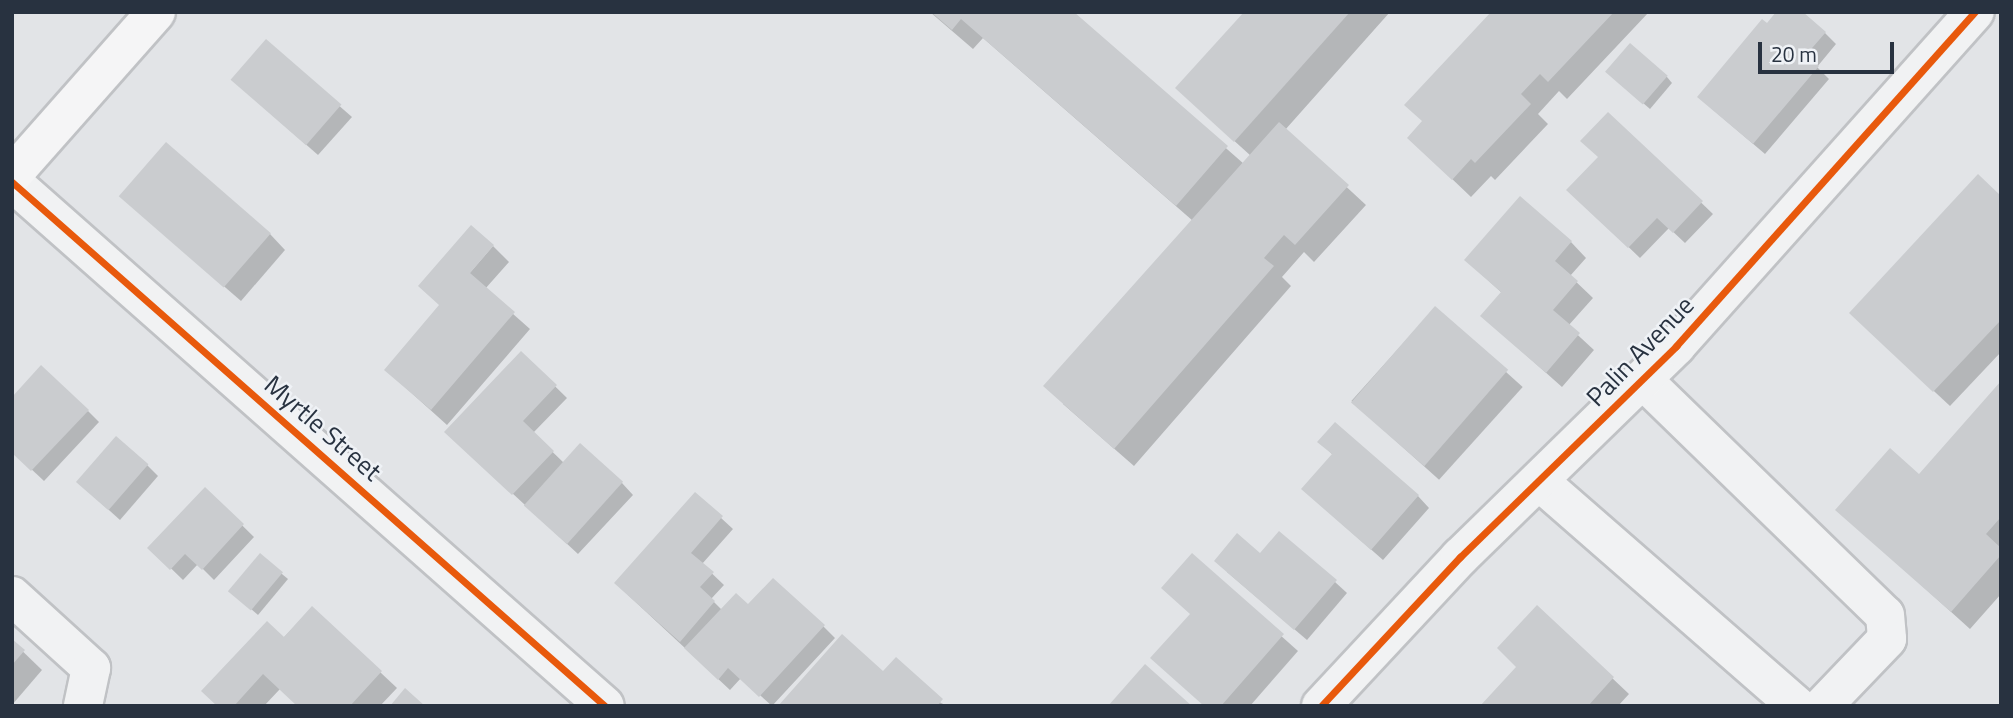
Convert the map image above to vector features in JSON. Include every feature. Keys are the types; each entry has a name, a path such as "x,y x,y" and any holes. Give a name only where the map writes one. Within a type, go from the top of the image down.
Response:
{"main road":[{"path":"12,175 156,12"}],"street":[{"name":"Palin Avenue","path":"1321,706 1460,557 1643,380 1975,12"},
{"name":"Myrtle Street","path":"12,182 590,701"},
{"path":"1643,380 1885,615 1887,639 1823,706"},
{"path":"1539,481 1797,706"},
{"path":"12,596 91,668 83,706"}],"building":[{"path":"931,12 1074,12 1228,146 1176,206 961,19 952,30"},
{"path":"1244,12 1350,12 1234,142 1175,88"},
{"path":"1491,12 1614,12 1548,82 1540,74 1521,94 1531,104 1475,163 1471,159 1452,180 1407,138 1422,121 1404,105"},
{"path":"1776,12 1803,12 1826,32 1806,55 1819,66 1753,144 1697,97 1762,19 1767,23"},
{"path":"266,39 341,105 306,145 231,80"},
{"path":"1630,43 1668,76 1643,104 1605,72"},
{"path":"1608,112 1703,201 1673,233 1657,218 1628,248 1566,190 1598,157 1580,141"},
{"path":"1279,122 1349,185 1295,245 1284,235 1264,258 1274,266 1114,449 1043,386"},
{"path":"166,142 271,233 224,288 119,196"},
{"path":"1978,174 2001,196 2001,320 1933,392 1849,313"},
{"path":"1520,196 1572,241 1555,261 1578,281 1553,310 1580,333 1546,373 1480,316 1501,292 1464,260"},
{"path":"471,225 494,245 470,273 515,312 431,410 384,370 439,305 418,286"},
{"path":"1435,306 1508,370 1424,466 1351,403"},
{"path":"521,351 557,385 523,421 554,451 512,495 444,432"},
{"path":"41,365 89,410 31,471 12,453 12,397"},
{"path":"2001,381 2001,517 1986,534 2001,548 2001,555 1951,612 1835,510 1890,448 1919,474"},
{"path":"1335,422 1419,495 1371,550 1301,489 1332,454 1317,442"},
{"path":"116,436 148,464 108,510 76,482"},
{"path":"580,443 623,482 567,544 524,505"},
{"path":"205,487 244,524 202,570 185,554 170,570 147,548"},
{"path":"695,492 723,516 691,553 714,572 700,587 715,601 680,642 614,583"},
{"path":"1279,531 1337,580 1294,630 1214,561 1237,533 1260,553"},
{"path":"260,553 283,572 251,611 228,591"},
{"path":"1192,553 1284,634 1221,706 1204,706 1150,658 1190,614 1161,588"},
{"path":"773,578 825,625 759,697 728,668 718,680 684,648 736,593 748,604"},
{"path":"1537,605 1614,677 1588,706 1480,706 1516,667 1497,648"},
{"path":"312,606 382,671 350,706 297,706 263,674 234,706 217,706 201,691 267,621 284,637"},
{"path":"842,634 883,671 896,657 943,699 937,706 778,706"},
{"path":"12,639 25,650 12,665"},
{"path":"1145,664 1192,706 1108,706"},
{"path":"405,688 425,706 390,706"}],"cycle path":[{"path":"1321,706 1460,557 1676,346 1975,12"},
{"path":"12,182 605,706"}]}
